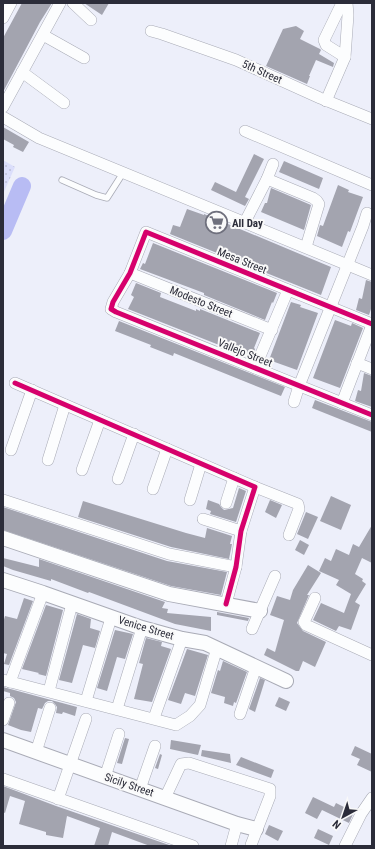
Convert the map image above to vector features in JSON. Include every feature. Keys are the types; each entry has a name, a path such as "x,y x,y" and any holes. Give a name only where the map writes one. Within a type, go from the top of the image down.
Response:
{"street":[{"path":"3,18 11,3"},
{"path":"3,107 60,3"},
{"path":"342,3 324,40 326,46 345,57"},
{"path":"326,100 345,57 348,15 347,3"},
{"path":"75,4 91,20"},
{"name":"5th Street","path":"151,31 236,60 372,119"},
{"path":"43,35 84,58"},
{"path":"22,72 64,103"},
{"path":"3,116 39,138 372,275"},
{"path":"245,131 372,185"},
{"path":"245,222 273,164"},
{"path":"267,179 313,198 319,204 306,247"},
{"path":"294,402 299,386 348,265 368,228 367,213"},
{"name":"Mesa Street","path":"130,273 146,232 372,325"},
{"name":"Vallejo Street","path":"130,273 113,302 111,309 116,312 372,415"},
{"name":"Modesto Street","path":"130,273 272,330"},
{"path":"255,368 288,290"},
{"path":"342,403 372,325"},
{"path":"357,363 372,369"},
{"path":"15,383 201,464 298,504 299,509 289,535"},
{"path":"11,450 32,390"},
{"path":"48,460 65,405"},
{"path":"82,470 100,420"},
{"path":"118,479 134,434"},
{"path":"153,490 167,449"},
{"path":"190,500 201,464"},
{"path":"226,503 234,478"},
{"path":"226,604 236,567 241,531 255,487"},
{"path":"3,500 169,554 236,567"},
{"path":"203,519 241,531"},
{"path":"3,538 169,594 260,611"},
{"path":"252,629 275,576"},
{"name":"Venice Street","path":"3,581 142,628 182,639 205,643 286,681"},
{"path":"42,593 7,681 154,718 176,725 190,716 200,705 217,648"},
{"path":"315,598 304,622 306,625 372,655"},
{"path":"49,691 72,604"},
{"path":"86,701 111,618"},
{"path":"117,709 142,628"},
{"path":"154,718 182,639"},
{"path":"240,714 256,667"},
{"path":"3,720 9,704"},
{"path":"36,752 50,708"},
{"path":"58,799 86,719"},
{"path":"105,777 120,734"},
{"name":"Sicily Street","path":"3,740 237,824 256,829"},
{"path":"140,789 155,746"},
{"path":"165,798 181,764 189,763 265,786 270,789 270,796 256,829 252,846 232,843 237,824"},
{"path":"3,779 194,846"},
{"path":"345,846 361,814 372,798"}],"lane":[{"path":"62,180 96,195 107,198 123,172"}],"shaded area":[{"path":"3,160 15,167 3,194"}],"building":[{"path":"22,3 52,3 40,22 3,92 3,38"},
{"path":"84,3 109,3 102,15"},
{"path":"296,26 304,31 300,39 320,49 319,54 334,63 333,67 316,60 307,84 266,66 283,29"},
{"path":"3,127 29,142 23,152 13,147 14,145 3,139"},
{"path":"254,154 264,159 245,197 249,199 245,206 211,190 215,182 236,192"},
{"path":"284,161 323,178 319,189 279,172"},
{"path":"338,185 349,190 348,192 363,197 350,232 348,231 342,247 317,236 320,225 323,226"},
{"path":"271,188 311,205 304,230 261,212 265,203 267,203"},
{"path":"187,209 204,214 331,267 321,295 170,234 173,225 180,227"},
{"path":"153,243 277,293 265,320 204,295 204,293 140,269 143,263 145,264"},
{"path":"366,280 372,282 372,306 369,315 356,310 359,298 362,299"},
{"path":"136,283 161,293 160,297 196,311 196,309 200,311 200,309 260,333 252,358 128,309 134,297 131,295"},
{"path":"291,302 301,305 300,307 318,313 297,370 269,360"},
{"path":"335,320 351,326 352,323 363,328 340,388 313,378"},
{"path":"119,321 285,387 281,396 174,353 173,356 150,347 151,345 115,331"},
{"path":"364,373 372,376 372,407 355,401 358,390 361,391"},
{"path":"315,400 372,422 372,432 312,408"},
{"path":"239,488 246,491 236,522 210,514 211,511 206,509 208,500 219,504 224,510 233,508"},
{"path":"331,496 351,505 341,530 320,521"},
{"path":"270,500 282,505 276,518 265,512"},
{"path":"83,501 205,538 207,528 232,536 229,559 171,547 78,517"},
{"path":"3,507 167,561 227,572 221,595 171,586 3,530"},
{"path":"306,512 318,517 308,539 297,534"},
{"path":"372,525 372,563 362,558 355,574 363,579 362,581 366,584 355,602 360,605 351,630 339,626 336,631 313,620 321,603 344,613 351,594 336,585 339,580 319,571 325,558 331,561 336,549 349,555 353,544 359,547"},
{"path":"300,540 309,545 304,555 295,550"},
{"path":"3,558 39,567 39,559 165,602 162,608 168,609 167,613 211,617 211,631 175,624 51,579 51,581 13,570 3,566"},
{"path":"308,565 321,573 307,595 309,595 297,623 303,631 326,642 315,667 303,661 299,671 296,671 264,655 267,648 275,652 284,620 270,615 277,596 290,600 293,590"},
{"path":"24,598 33,601 9,665 4,664 7,654 3,653 3,623 5,616 17,619"},
{"path":"46,605 63,610 46,676 22,669"},
{"path":"217,612 249,618 248,621 217,615"},
{"path":"77,614 91,619 90,628 100,631 95,648 83,645 72,683 59,680"},
{"path":"115,630 133,634 125,659 117,657 107,691 97,688"},
{"path":"146,638 162,642 161,646 171,649 152,702 134,699 143,664 139,663"},
{"path":"187,649 208,655 195,696 185,693 181,704 168,700"},
{"path":"223,661 247,672 236,703 234,702 233,706 224,703 225,697 211,693 218,670 220,671"},
{"path":"260,678 265,680 255,712 249,709"},
{"path":"3,687 77,707 75,716 63,712 62,714 56,713 57,707 55,704 52,701 48,701 42,709 38,708 31,732 8,725 16,702 14,698 10,696 10,693 3,691"},
{"path":"279,697 290,702 286,711 275,706"},
{"path":"125,738 129,739 122,764 117,763"},
{"path":"171,740 201,745 198,755 170,749"},
{"path":"355,746 372,754 372,772 357,765 360,759 351,755"},
{"path":"202,750 230,754 231,763 201,756"},
{"path":"160,754 162,755 158,769 155,768"},
{"path":"241,757 274,770 271,778 236,765"},
{"path":"3,786 172,846 150,846 112,832 108,846 94,846 100,828 67,816 63,838 46,835 46,832 19,824 25,801 10,796 5,813 3,812"},
{"path":"313,797 334,807 336,803 354,812 349,823 322,810 317,819 305,813"},
{"path":"269,825 283,831 278,841 265,834"},
{"path":"318,829 333,836 329,845 314,838"}],"waterway":[{"path":"3,231 22,186"}],"cycle path":[{"path":"372,324 146,232 130,273 113,302 111,309 372,415"},
{"path":"15,383 255,487 241,531 236,567 226,604"}],"place":[{"name":"All Day","path":"216,223"}]}
